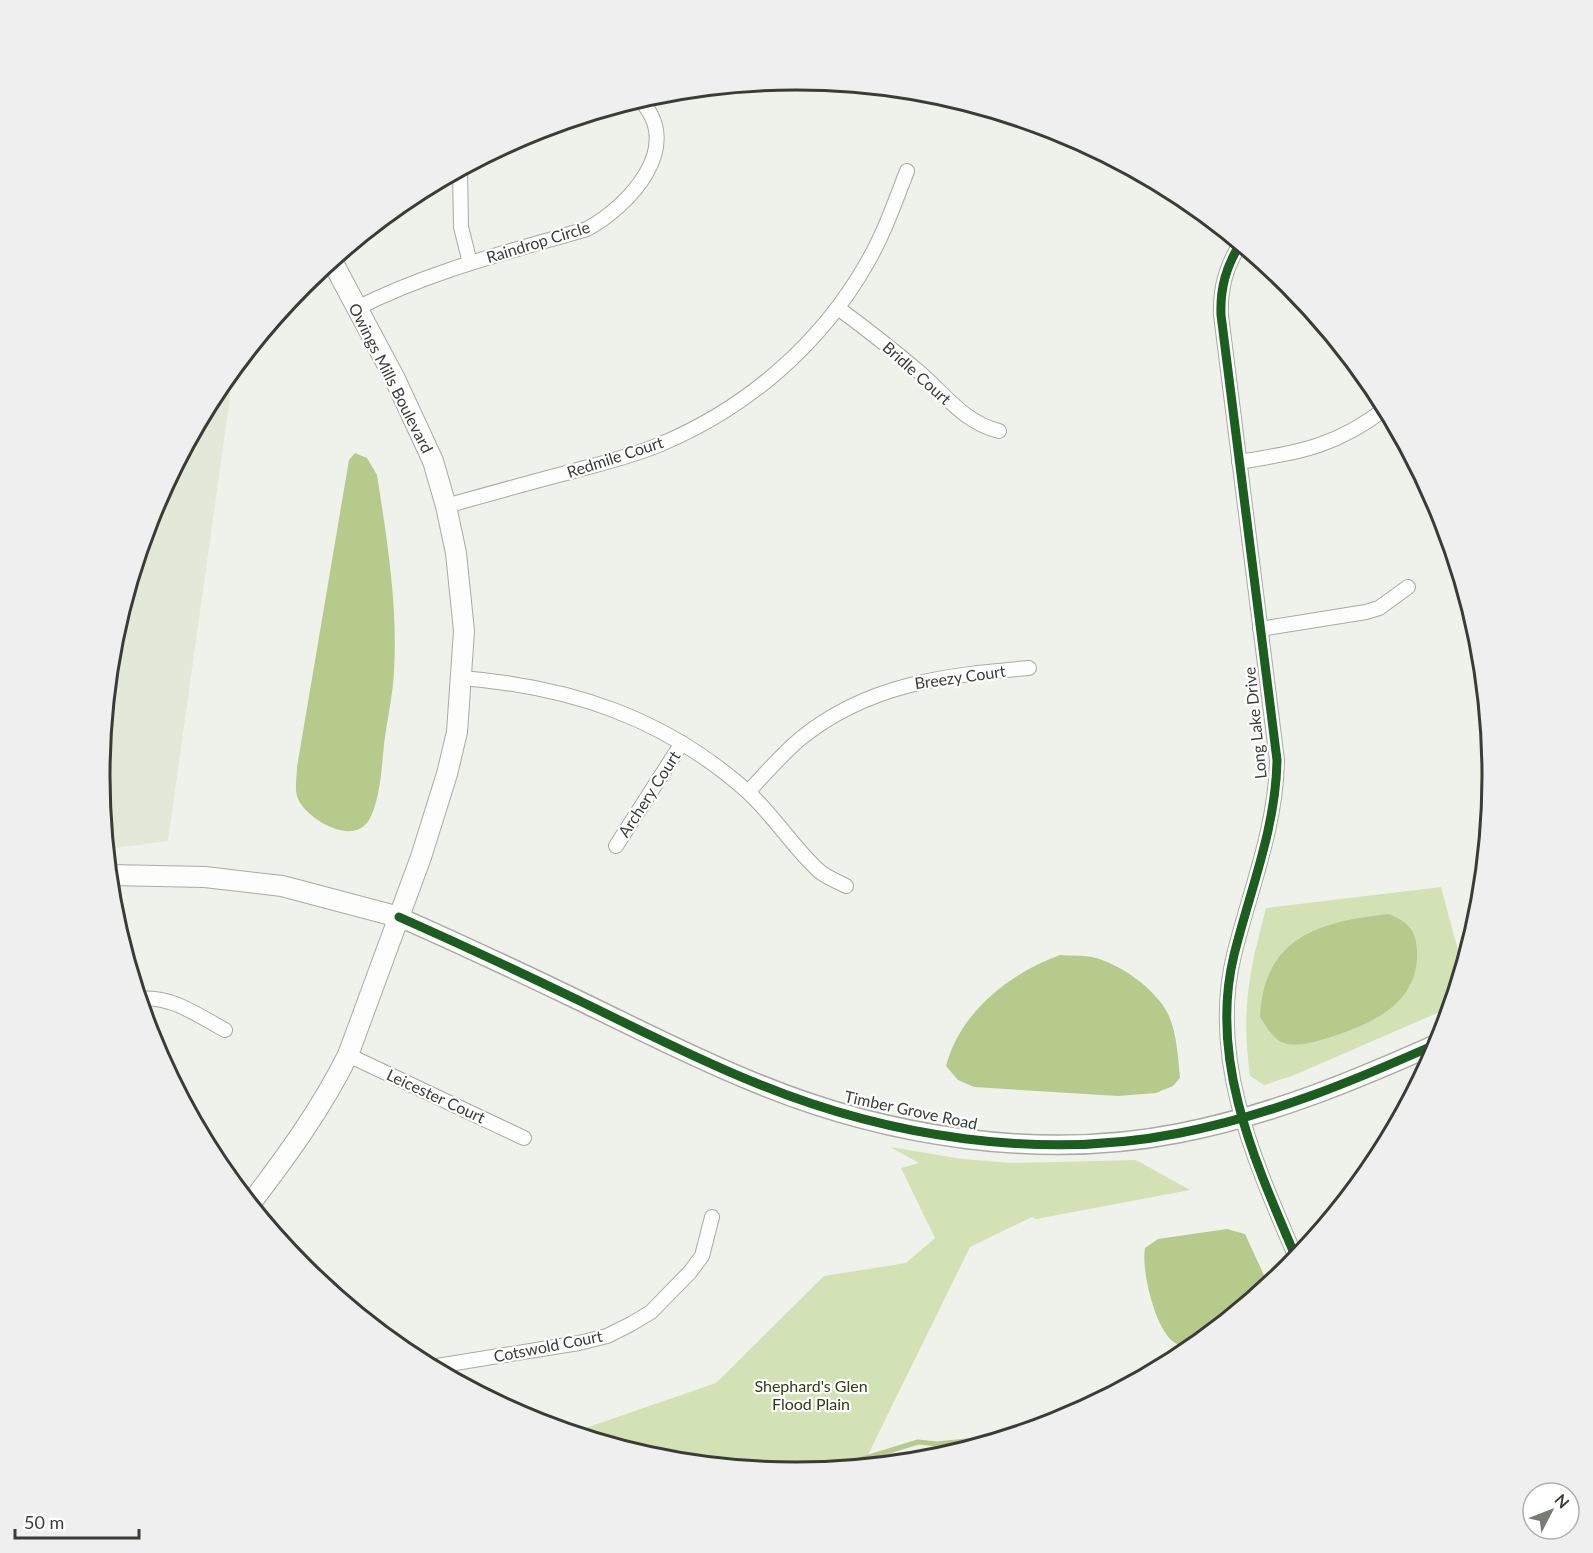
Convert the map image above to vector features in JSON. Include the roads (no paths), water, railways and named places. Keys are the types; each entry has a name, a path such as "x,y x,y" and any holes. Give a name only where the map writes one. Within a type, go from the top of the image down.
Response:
{"main road":[{"name":"Owings Mills Boulevard","path":"255,1198 297,1142 334,1083 348,1055 421,857 447,774 457,732 462,678 464,631 461,586 446,506 433,461 414,417 336,268"},
{"path":"117,874 206,877 282,886 399,916"}],"street":[{"name":"Raindrop Circle","path":"357,308 401,285 587,230 607,218 620,206 649,169 658,137 656,123 645,107"},
{"name":"Redmile Court","path":"446,506 626,457 662,444 729,409 758,388 807,343 838,308 867,264 887,224 907,171"},
{"name":"Raindrop Circle","path":"460,178 461,227 470,263"},
{"name":"Long Lake Drive","path":"1236,250 1229,263 1220,296 1277,760 1277,792 1266,841 1233,956 1226,998 1227,1055 1232,1085 1243,1119 1293,1250"},
{"name":"Bridle Court","path":"838,308 921,374 951,405 983,427 999,431"},
{"path":"1239,462 1305,450 1336,441 1379,414"},
{"path":"1260,629 1366,612 1379,608 1408,587"},
{"name":"Breezy Court","path":"748,792 798,741 817,726 867,698 926,680 1029,668"},
{"path":"462,678 538,687 560,692 625,714 682,743 748,792 819,871 846,886"},
{"name":"Archery Court","path":"616,846 682,743"},
{"name":"Timber Grove Road","path":"399,916 748,1080 824,1107 952,1137 1004,1143 1064,1145 1178,1134 1243,1119 1348,1083 1427,1048"},
{"path":"146,998 155,997 172,1001 225,1030"},
{"name":"Leicester Court","path":"348,1055 524,1138"},
{"name":"Cotswold Court","path":"443,1365 579,1343 607,1336 631,1324 651,1312 690,1272 702,1256 712,1216"}],"waterway":[{"path":"860,1460 918,1442 937,1444 972,1440"}],"park label":[{"name":"Shephard's Glen Flood Plain","path":"811,1395"}]}
